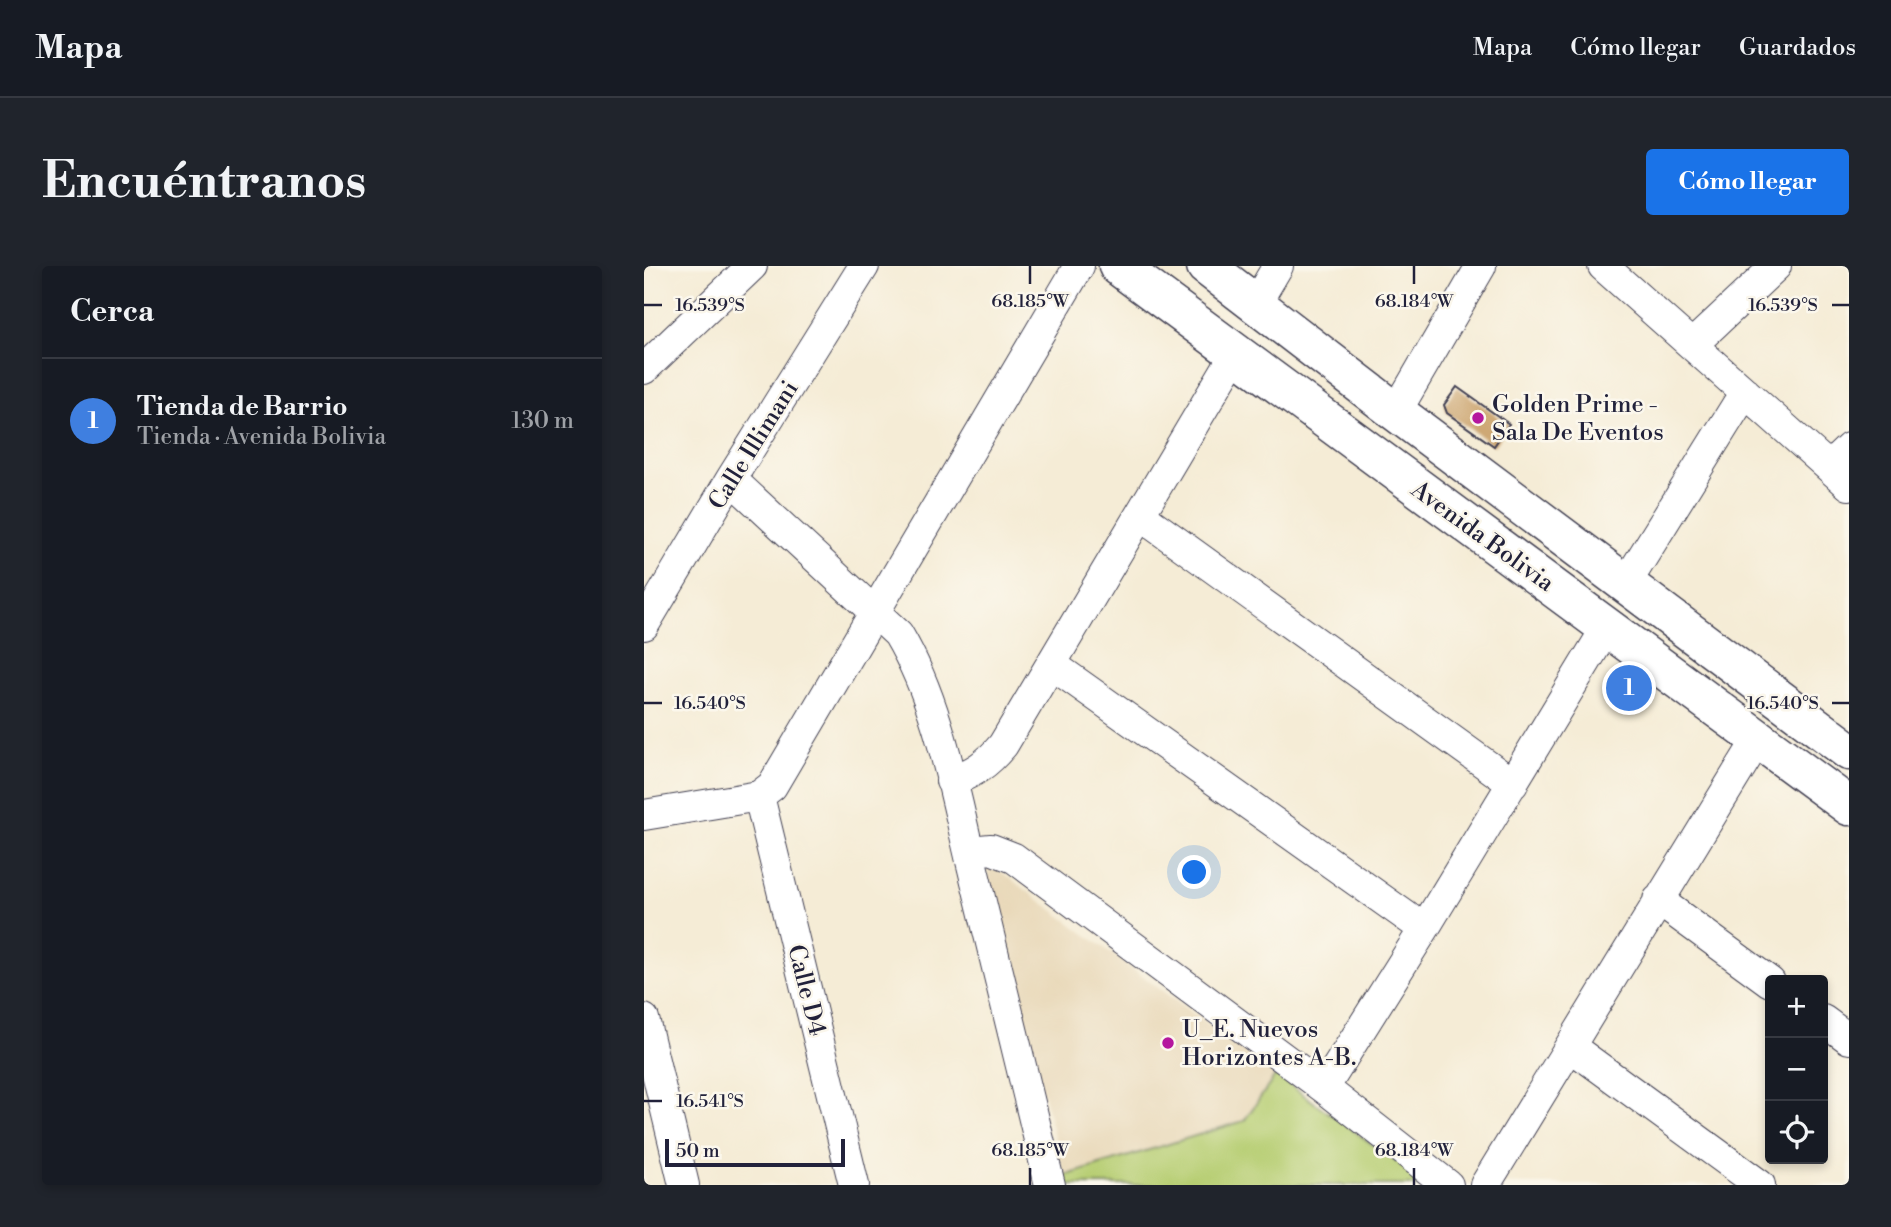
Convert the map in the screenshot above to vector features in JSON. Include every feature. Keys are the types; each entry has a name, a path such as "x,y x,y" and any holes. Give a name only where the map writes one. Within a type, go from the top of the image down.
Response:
{"main road":[{"name":"Avenida Bolivia","path":"1118,266 1849,806"},
{"name":"Avenida Bolivia","path":"1206,266 1396,412 1849,751"}],"street":[{"path":"644,369 752,266"},
{"name":"Calle Illimani","path":"644,625 731,479 864,266"},
{"path":"644,815 760,796 772,786 1079,266"},
{"path":"1256,303 1278,266"},
{"path":"1396,412 1481,266"},
{"path":"1603,266 1745,392 1842,467"},
{"path":"1692,345 1776,266"},
{"path":"951,781 971,775 986,765 1003,745 1236,353"},
{"path":"1625,584 1745,392"},
{"path":"731,479 876,612 898,634 915,663 929,698 951,781 1050,1185"},
{"path":"1141,516 1513,784"},
{"path":"1324,1088 1513,784 1606,627"},
{"path":"1051,664 1424,929"},
{"path":"1485,1185 1758,739"},
{"name":"Calle D4","path":"760,796 853,1185"},
{"path":"968,851 991,849 1014,858 1324,1088 1448,1185"},
{"path":"1658,900 1765,978"},
{"path":"644,1019 684,1185"},
{"path":"1828,1024 1849,1039"},
{"path":"1571,1048 1760,1185"}],"shaded area":[{"path":"985,860 1276,1075 1244,1121 1064,1176"}],"green space":[{"path":"1276,1075 1429,1185 1066,1185 1064,1176 1244,1121"}],"building":[{"name":"Golden Prime - Sala De Eventos","path":"1457,387 1509,424 1494,446 1447,413 1444,405"}],"place":[{"name":"Golden Prime - Sala De Eventos","path":"1478,418"},
{"name":"Tienda de Barrio","path":"1629,688"},
{"name":"U_E. Nuevos Horizontes A-B.","path":"1168,1043"}]}
